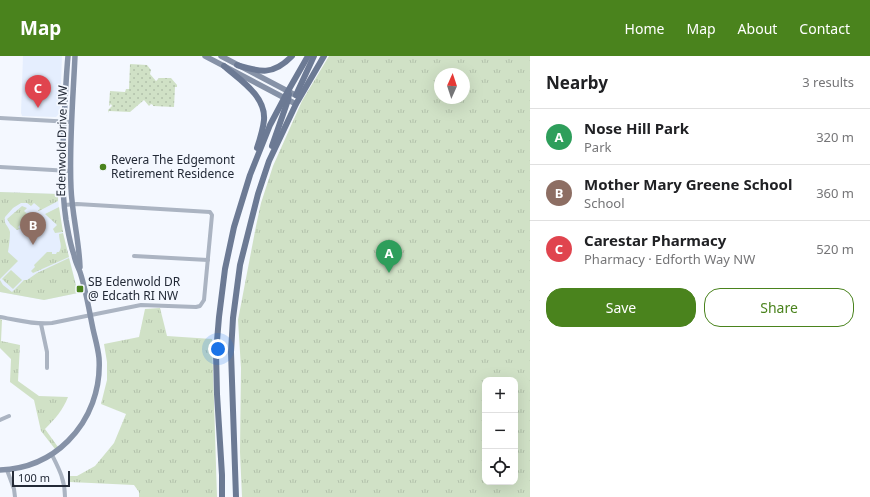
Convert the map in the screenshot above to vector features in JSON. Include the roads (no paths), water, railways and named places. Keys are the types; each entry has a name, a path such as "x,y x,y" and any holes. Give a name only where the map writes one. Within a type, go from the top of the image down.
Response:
{"main road":[{"path":"237,65 252,70 270,70 285,63 292,56"},
{"path":"269,161 288,91 308,56"},
{"path":"236,497 231,352 233,318 240,265 258,194 269,161 296,104 314,56"},
{"path":"298,96 324,56"},
{"path":"224,66 254,94 260,101 264,110 263,129 249,170 250,175"},
{"path":"222,497 216,353 225,270 234,227 250,175 270,125 286,99"}],"street":[{"name":"Edenwold Drive NW","path":"0,470 30,465 52,455 65,444 80,428 90,410 98,384 98,356 80,273 74,256 64,205 62,170 68,56"},
{"name":"Edenwold Drive NW","path":"75,56 70,171 72,204 80,255 80,273"},
{"path":"205,56 296,104"},
{"path":"221,56 298,96"},
{"path":"0,118 72,122"},
{"path":"0,167 70,171"},
{"path":"0,317 42,324 52,324 140,305 199,306 202,304 204,300 212,215 210,212 72,204 64,205"},
{"path":"134,256 208,260"},
{"path":"42,324 48,352 47,368"},
{"path":"0,420 9,416"},
{"path":"52,455 63,481 65,497"},
{"path":"7,470 14,489 15,497"}],"place":[{"name":"Carestar Pharmacy","path":"38,108"},
{"name":"Revera The Edgemont Retirement Residence","path":"103,167"},
{"name":"Mother Mary Greene School","path":"33,245"},
{"name":"Nose Hill Park","path":"389,273"},
{"name":"SB Edenwold DR @ Edcath RI NW","path":"80,289"}]}
